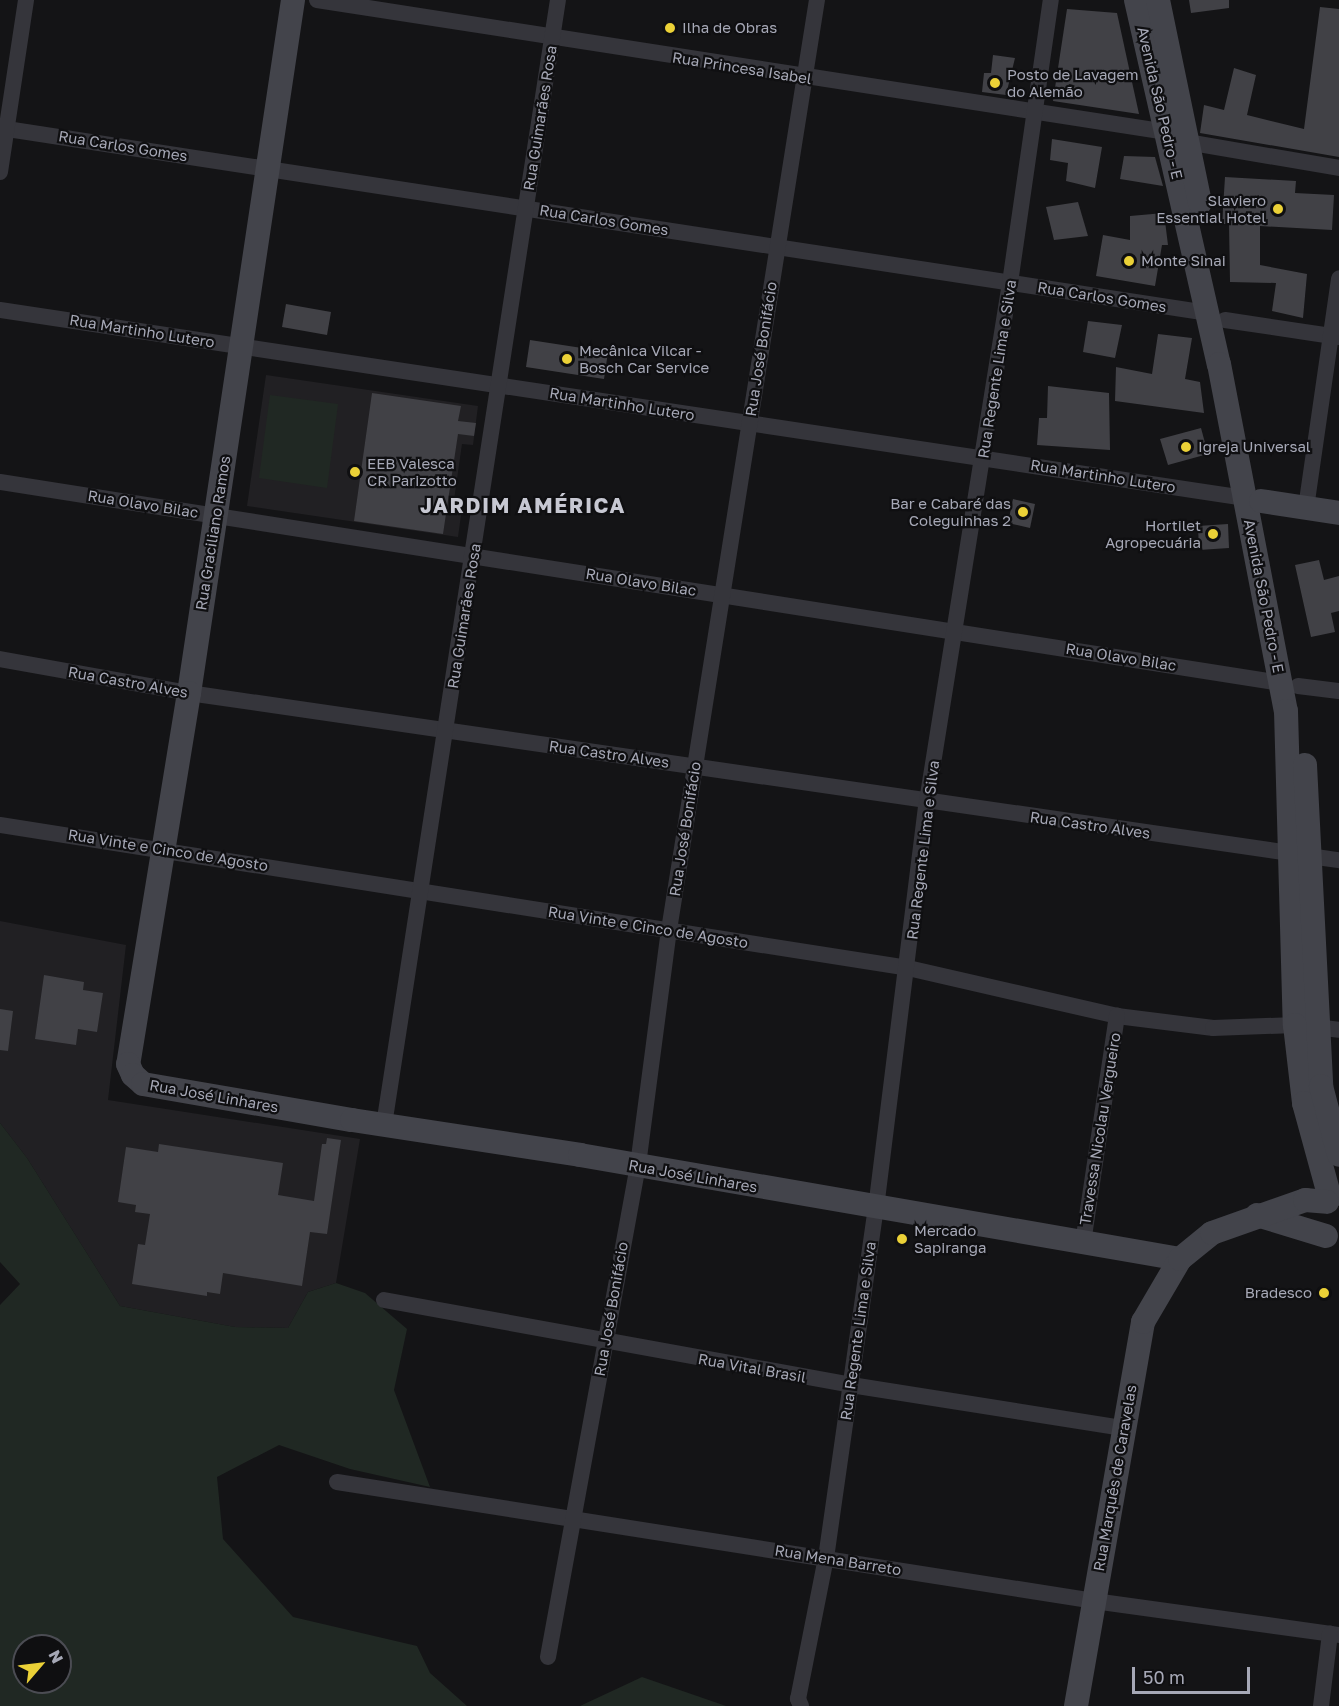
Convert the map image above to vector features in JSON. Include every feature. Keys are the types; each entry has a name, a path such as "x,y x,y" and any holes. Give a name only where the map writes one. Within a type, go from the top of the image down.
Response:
{"street":[{"path":"0,172 3,128 26,0"},
{"name":"Rua Graciliano Ramos","path":"128,1064 189,693 293,0"},
{"name":"Rua Princesa Isabel","path":"317,0 552,39 1035,111 1339,168"},
{"name":"Rua Guimarães Rosa","path":"384,1125 447,730 558,0"},
{"name":"Rua José Bonifácio","path":"548,1657 576,1518 604,1341 638,1166 669,930 817,0"},
{"name":"Rua Regente Lima e Silva","path":"800,1703 826,1558 876,1208 908,968 927,801 1010,283 1051,0"},
{"name":"Avenida São Pedro - E","path":"1136,0 1177,137"},
{"name":"Avenida São Pedro - E","path":"1158,0 1177,137 1290,684 1290,752 1321,1086 1339,1155"},
{"name":"Rua Carlos Gomes","path":"3,128 1010,283 1336,337"},
{"path":"1306,508 1336,337 1339,278"},
{"name":"Rua Martinho Lutero","path":"0,310 983,457 1339,513"},
{"name":"Rua Olavo Bilac","path":"0,482 1339,691"},
{"name":"Rua Castro Alves","path":"0,659 189,693 1339,860"},
{"name":"Rua Vinte e Cinco de Agosto","path":"0,825 163,848 908,968 1117,1016 1213,1028 1317,1027"},
{"name":"Travessa Nicolau Vergueiro","path":"1083,1243 1117,1016"},
{"name":"Avenida São Pedro - E","path":"1317,1027 1304,1103 1332,1197 1323,1225 1333,1243"},
{"name":"Rua José Linhares","path":"128,1064 143,1084 1180,1259"},
{"path":"1180,1259 1212,1233 1257,1215 1305,1200 1332,1197"},
{"path":"1257,1215 1333,1243"},
{"name":"Rua Marquês de Caravelas","path":"1077,1706 1122,1428 1143,1322 1180,1259"},
{"name":"Rua Vital Brasil","path":"384,1300 851,1385 1122,1428"},
{"name":"Rua Mena Barreto","path":"337,1482 1094,1601 1334,1634"},
{"path":"1321,1706 1334,1634"}],"shaded area":[{"name":"EEB Valesca CR Parizotto","path":"266,375 478,406 473,445 462,444 454,500 463,501 458,537 247,506"},
{"path":"270,395 338,404 327,488 259,478"},
{"path":"0,921 126,945 108,1100 360,1139 336,1283 308,1292 288,1328 235,1327 120,1306 27,1158 0,1123"},
{"path":"0,1123 27,1158 120,1306 235,1327 288,1328 308,1292 336,1283 365,1293 407,1329 394,1390 430,1487 350,1469 279,1445 217,1477 223,1539 293,1617 417,1646 430,1673 467,1706 0,1706 0,1305 20,1284 0,1262"},
{"path":"642,1677 726,1706 580,1706"}],"building":[{"path":"1189,0 1229,0 1229,8 1191,13"},
{"path":"1320,7 1339,9 1339,157 1200,133 1204,105 1224,110 1234,68 1256,75 1247,115 1304,129"},
{"path":"1067,9 1117,13 1139,114 1053,101"},
{"name":"Posto de Lavagem do Alemão","path":"993,55 1015,58 1006,95 982,92 984,73 991,73"},
{"path":"1052,139 1102,147 1095,188 1066,181 1068,163 1050,160"},
{"path":"1124,156 1155,157 1163,186 1120,179"},
{"path":"1225,177 1296,181 1295,193 1334,195 1332,230 1260,226 1260,265 1307,274 1303,318 1272,311 1276,283 1230,282 1229,224 1222,224"},
{"path":"1078,202 1088,236 1054,240 1046,207"},
{"name":"Monte Sinai","path":"1164,213 1168,245 1162,245 1155,286 1096,276 1103,235 1130,240 1130,216"},
{"path":"286,304 331,312 327,335 282,327"},
{"path":"1088,321 1122,325 1115,358 1083,352"},
{"path":"1158,334 1192,338 1185,379 1200,382 1204,413 1115,401 1116,367 1152,374"},
{"name":"Mecânica Vilcar - Bosch Car Service","path":"530,340 608,352 604,379 526,367"},
{"path":"1048,386 1109,393 1110,450 1037,445 1039,418 1047,418"},
{"path":"372,393 461,406 458,421 476,423 474,436 458,434 443,534 354,521"},
{"path":"1201,428 1208,454 1168,465 1160,439"},
{"path":"1013,499 1035,504 1030,528 1008,523"},
{"path":"1228,524 1229,548 1199,550 1198,526"},
{"path":"1319,560 1324,580 1339,576 1339,611 1331,613 1335,632 1311,637 1295,565"},
{"path":"44,975 84,982 83,990 103,993 97,1032 78,1029 76,1045 35,1039"},
{"path":"0,1009 13,1011 8,1051 0,1050"},
{"path":"327,1138 341,1140 327,1234 310,1232 302,1286 223,1273 220,1294 207,1292 207,1296 132,1284 138,1244 145,1245 150,1214 135,1212 136,1205 118,1202 126,1147 158,1152 159,1144 283,1163 278,1195 314,1201 322,1144 326,1144"}],"place":[{"name":"Ilha de Obras","path":"670,28"},
{"name":"Posto de Lavagem do Alemão","path":"995,83"},
{"name":"Slaviero Essential Hotel","path":"1278,209"},
{"name":"Monte Sinai","path":"1129,261"},
{"name":"Mecânica Vilcar - Bosch Car Service","path":"567,359"},
{"name":"Igreja Universal","path":"1186,447"},
{"name":"EEB Valesca CR Parizotto","path":"355,472"},
{"name":"Bar e Cabaré das Coleguinhas 2","path":"1023,512"},
{"name":"Hortilet Agropecuária","path":"1213,534"},
{"name":"Mercado Sapiranga","path":"902,1239"},
{"name":"Bradesco","path":"1324,1293"}],"district":[{"name":"JARDIM AMÉRICA","path":"523,505"}]}
